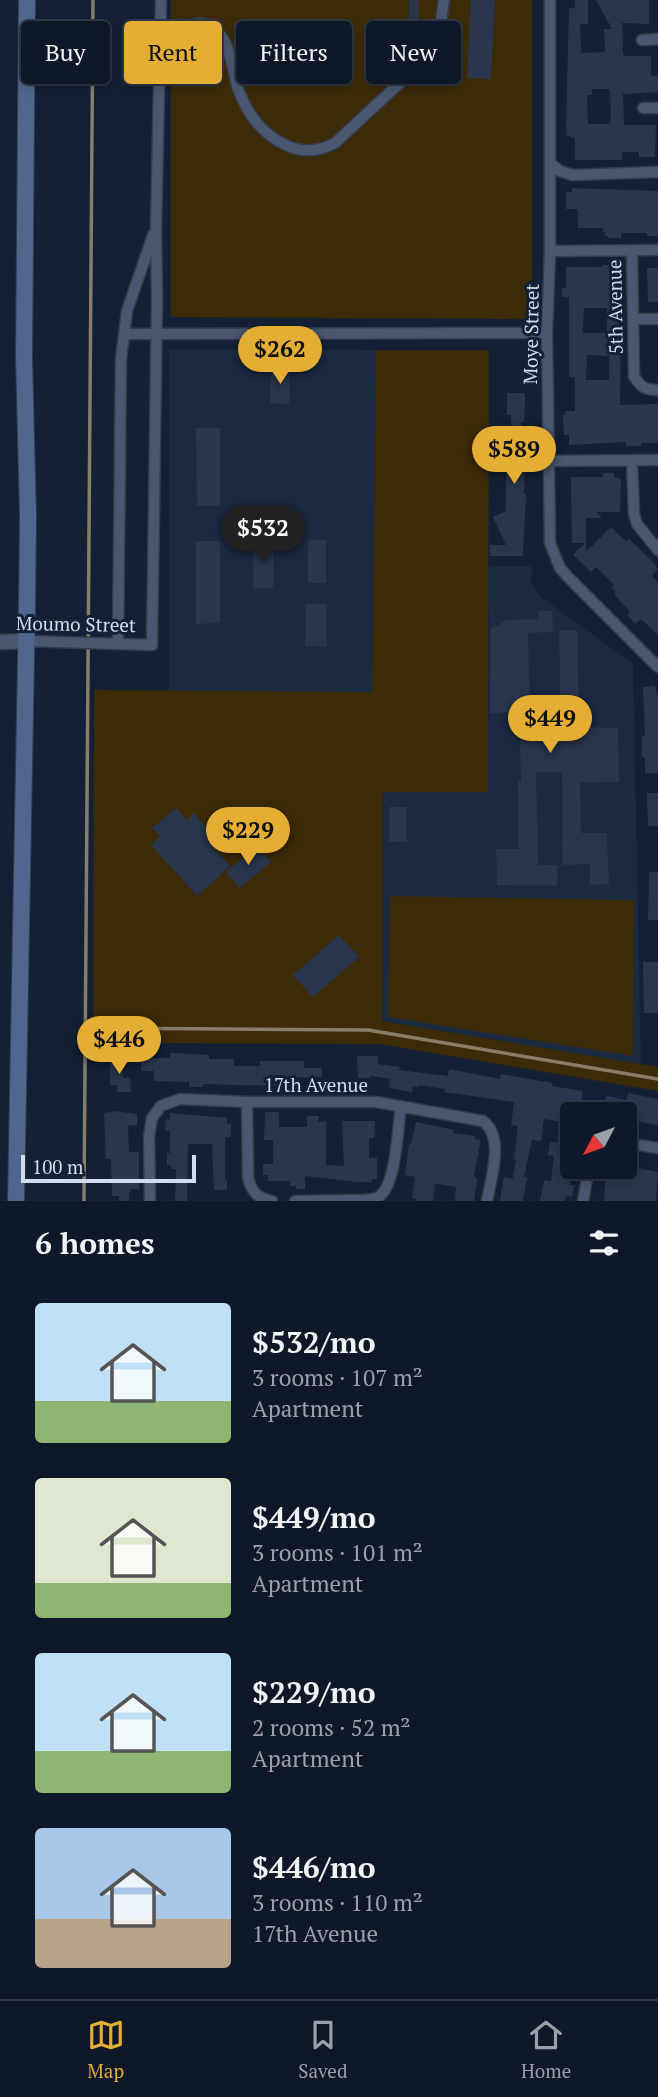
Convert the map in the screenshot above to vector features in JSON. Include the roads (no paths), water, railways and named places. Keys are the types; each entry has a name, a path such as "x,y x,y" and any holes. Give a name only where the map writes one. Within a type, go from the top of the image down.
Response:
{"main road":[{"path":"16,1201 28,516 24,293 27,0"}],"street":[{"path":"161,0 161,21"},
{"path":"222,41 230,54 238,87 257,124 267,134 292,148 320,150 335,143 431,54 439,36 444,0"},
{"name":"Moye Street","path":"550,0 550,251 547,333 550,543 560,568 658,667"},
{"path":"642,40 658,39"},
{"path":"157,334 156,227 160,84"},
{"path":"643,108 658,108"},
{"path":"550,163 560,171 572,175 658,172"},
{"path":"118,644 121,359 131,299 156,227"},
{"name":"5th Avenue","path":"632,250 634,376 643,387 658,390"},
{"name":"5th Avenue","path":"550,251 658,250"},
{"path":"634,319 658,319"},
{"path":"125,334 547,333"},
{"name":"Moumo Street","path":"0,642 152,645 157,334"},
{"path":"548,461 658,460"},
{"path":"632,461 636,524 658,550"},
{"name":"17th Avenue","path":"150,1201 149,1136 152,1118 156,1110 168,1102 180,1099 376,1102 483,1121 490,1126 495,1143 487,1201"},
{"path":"247,1102 250,1186 256,1195 272,1201"},
{"path":"295,1201 365,1200 375,1199 382,1194 391,1174 401,1106"},
{"path":"637,1145 658,1148"},
{"path":"583,1201 587,1180"}],"waterway":[{"path":"84,1201 93,0"},
{"path":"86,1028 368,1030 658,1079"}]}
